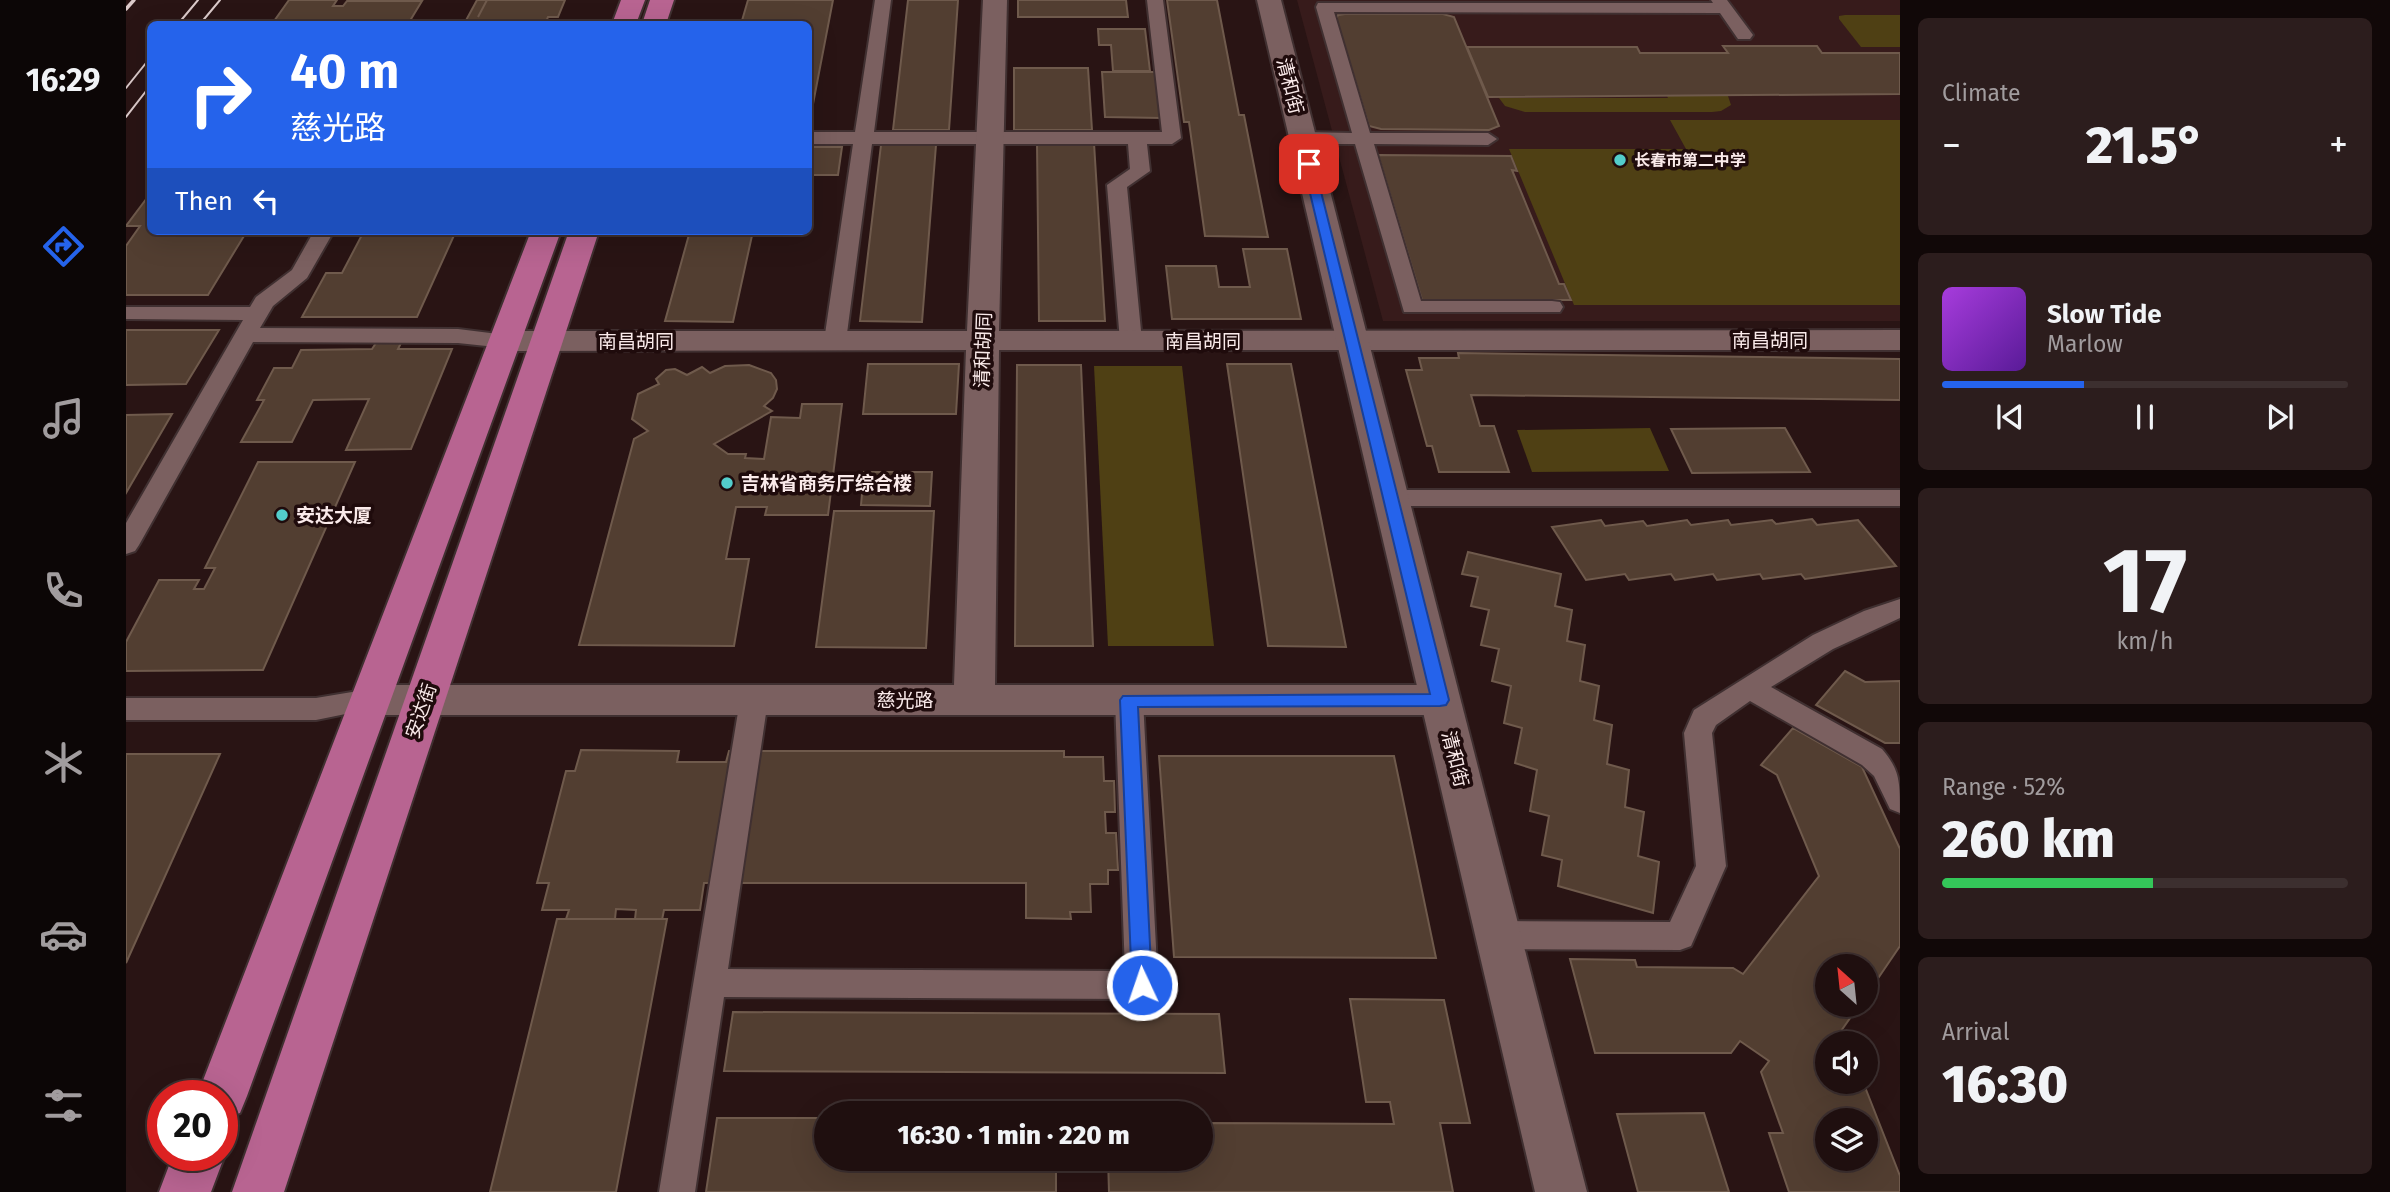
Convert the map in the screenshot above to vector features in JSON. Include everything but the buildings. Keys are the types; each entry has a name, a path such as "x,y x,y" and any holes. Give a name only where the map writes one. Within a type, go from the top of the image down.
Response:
{"main road":[{"path":"625,21 633,0"},
{"path":"655,21 662,0"},
{"path":"228,1080 545,235"},
{"name":"安达街","path":"258,1192 583,235"},
{"path":"185,1192 193,1171"}],"street":[{"name":"清和胡同","path":"974,700 995,0"},
{"name":"清和街","path":"1269,0 1561,1192"},
{"name":"南昌胡同","path":"505,341 1900,340"},
{"name":"慈光路","path":"370,700 1440,700"}],"lane":[{"path":"835,341 883,0"},
{"path":"812,138 1172,138 1155,0"},
{"path":"1552,307 1412,307 1324,7 1722,4 1744,35"},
{"path":"1131,341 1117,185 1140,171 1137,138"},
{"path":"1303,138 1488,138"},
{"path":"126,545 264,302 300,274 322,235"},
{"path":"126,313 258,314"},
{"path":"246,335 458,336 505,341"},
{"path":"1391,498 1899,500"},
{"path":"1498,934 1680,936 1711,866 1698,733 1704,718 1828,638 1870,618 1900,608"},
{"path":"1750,688 1872,757 1886,769 1900,801"},
{"path":"126,709 316,709 370,700"},
{"path":"677,1192 754,700"},
{"path":"710,983 1142,985 1129,700"}],"shaded area":[{"name":"长春市第二中学","path":"1297,0 1900,0 1900,321 1383,321"},
{"path":"1900,15 1900,47 1861,47 1839,19 1839,16"},
{"path":"1667,96 1728,96 1731,105 1721,111 1712,112 1525,112 1505,106 1499,98 1668,98"},
{"path":"1670,120 1900,120 1900,305 1574,305 1509,149 1686,149"},
{"path":"1094,366 1182,366 1214,646 1108,646"},
{"path":"1650,428 1669,471 1532,472 1517,430"}],"tram line":[{"path":"180,21 198,0"},
{"path":"202,21 220,0"},
{"path":"126,88 147,62"},
{"path":"126,117 147,90"}],"railway":[{"path":"126,9 134,0"}],"place":[{"name":"长春市第二中学","path":"1620,160"},
{"name":"吉林省商务厅综合楼","path":"727,483"},
{"name":"安达大厦","path":"282,515"}],"route":[{"path":"1142,985 1129,700 1440,700 1309,164"}]}
